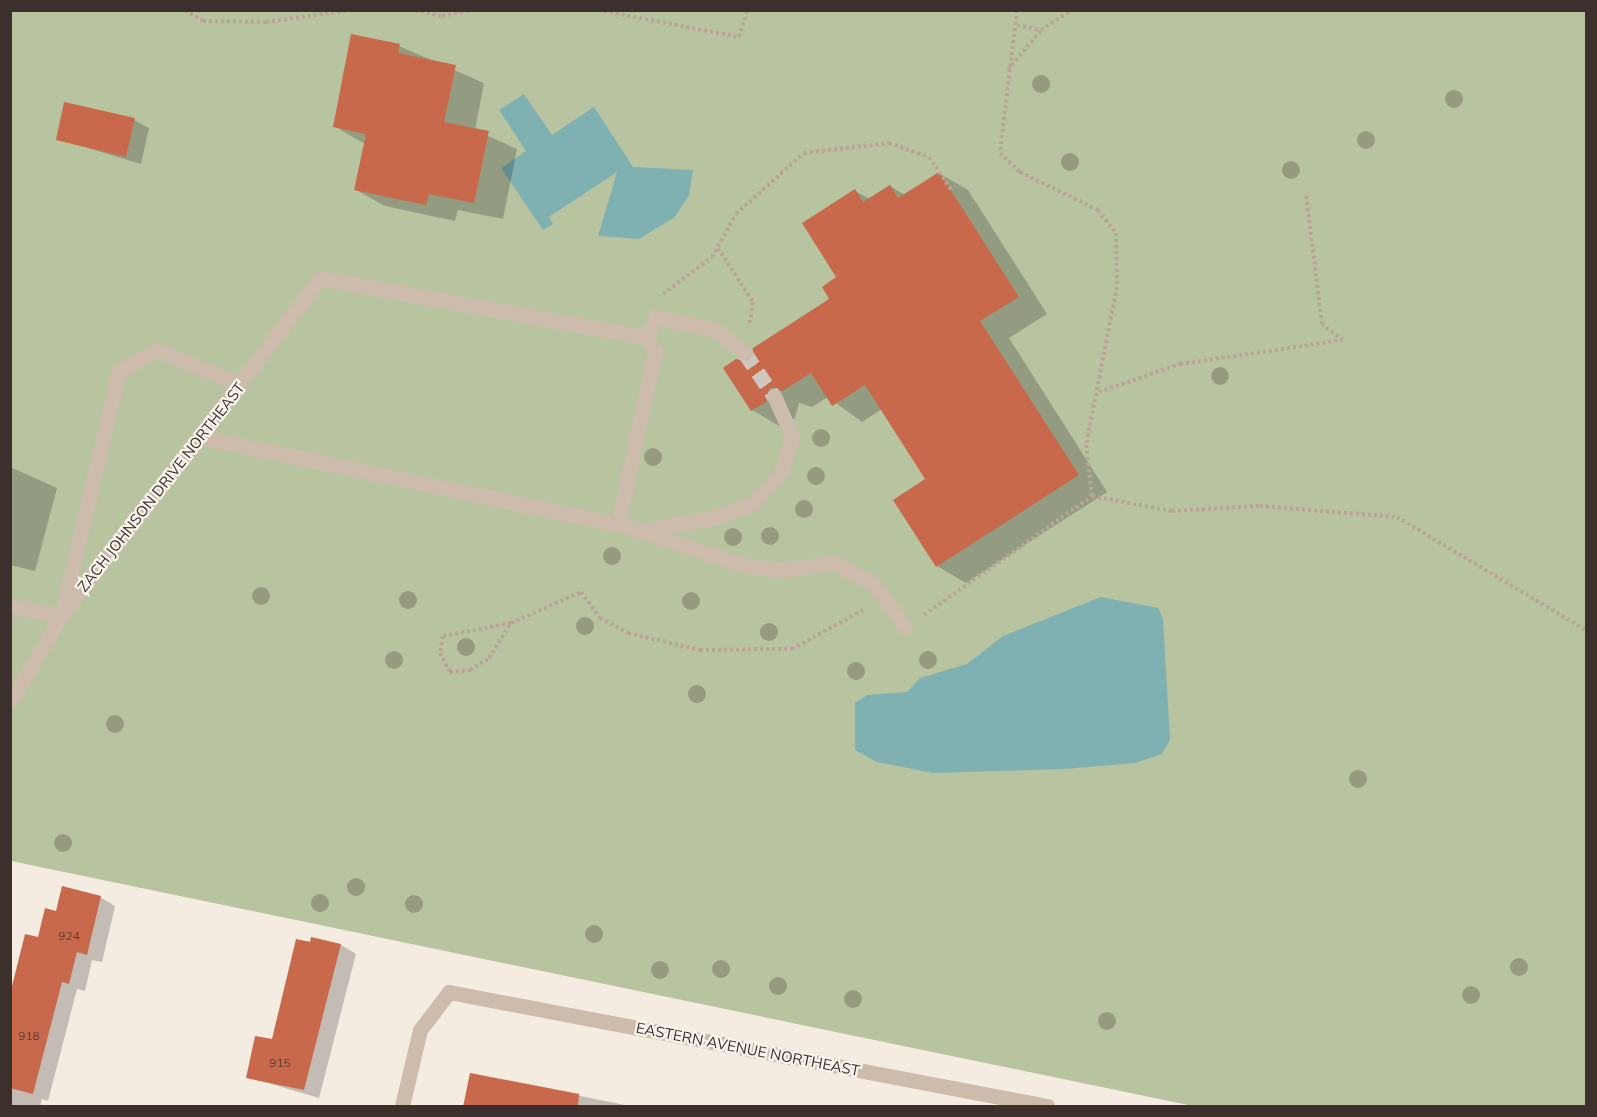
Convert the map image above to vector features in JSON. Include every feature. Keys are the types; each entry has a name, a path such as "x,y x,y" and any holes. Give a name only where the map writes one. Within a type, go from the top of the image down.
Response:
{"street":[{"name":"ZACH JOHNSON DRIVE NORTHEAST","path":"10,702 61,616 320,278 646,337"},
{"path":"618,524 655,351 646,337 656,317 715,330 742,351"},
{"path":"10,606 61,616 119,371 157,350 240,384"},
{"path":"640,530 713,518 753,504 780,474 792,436 774,396"},
{"path":"200,437 618,524 743,565 776,570 834,563 874,584 905,627"},
{"name":"EASTERN AVENUE NORTHEAST","path":"402,1107 420,1030 449,992 1047,1107"}],"path":[{"path":"185,10 203,21 266,22 351,10"},
{"path":"415,10 442,16 471,10"},
{"path":"598,10 739,37 747,10"},
{"path":"1017,10 1017,25 1008,70 1000,153 1020,172 1098,210 1116,233 1117,287 1100,392 1086,445 1092,496"},
{"path":"1008,70 1041,30 1072,10"},
{"path":"1017,25 1041,30"},
{"path":"656,317 666,287 718,248 743,206 804,153 889,143 929,157 951,190"},
{"path":"1100,392 1180,364 1343,340 1322,324 1306,193"},
{"path":"718,248 753,302 748,334 742,351"},
{"path":"905,627 1092,496 1172,511 1260,506 1397,517 1587,630"},
{"path":"511,623 489,658 470,670 450,672 440,653 443,636 511,623 581,592 600,618 655,641 700,650 792,649 884,597"}],"green space":[{"path":"11,11 1586,11 1586,1106 1193,1106 11,861"}],"water":[{"path":"524,94 552,135 594,107 633,167 693,170 689,195 675,217 639,239 598,236 617,172 549,217 553,224 543,230 501,168 526,151 499,110"},
{"path":"1101,597 1158,608 1163,618 1170,740 1162,754 1135,763 1064,769 933,773 877,762 855,750 855,703 867,695 907,692 920,678 967,664 1003,636"}],"building":[{"path":"351,34 400,44 398,53 456,65 444,122 489,131 474,203 429,194 426,205 354,190 366,134 333,127"},
{"path":"64,102 135,118 126,157 56,140"},
{"path":"939,172 1019,297 980,321 1079,475 936,567 893,500 925,479 865,385 832,406 811,373 782,391 770,387 766,402 751,411 723,368 736,359 749,362 753,348 829,299 822,287 836,277 802,223 855,189 863,202 890,185 898,198"},
{"path":"62,886 101,896 87,955 77,952 69,984 62,982 33,1094 10,1088 10,994 25,934 38,937 45,908 56,911"},
{"path":"311,937 341,944 304,1090 246,1078 255,1036 272,1039 296,939 310,942"},
{"path":"470,1073 579,1094 578,1107 463,1107"}],"tunnel":[{"path":"745,353 774,396"}]}
